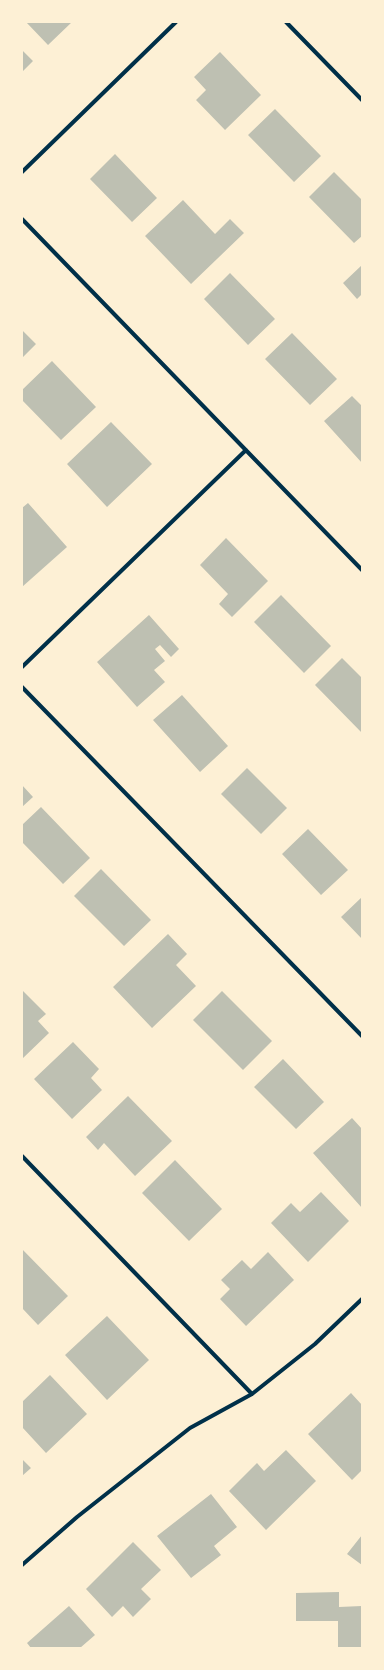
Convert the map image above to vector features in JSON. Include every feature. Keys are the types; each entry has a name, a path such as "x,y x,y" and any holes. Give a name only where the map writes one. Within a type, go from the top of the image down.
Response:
{"street":[{"path":"22,172 176,22"},
{"path":"286,22 362,100"},
{"path":"22,219 362,570"},
{"path":"22,667 246,450"},
{"path":"22,687 362,1036"},
{"path":"22,1156 252,1394"},
{"path":"22,1565 77,1517 190,1428 252,1394 315,1344 362,1299"}],"building":[{"path":"26,22 72,22 48,45"},
{"path":"22,50 33,61 22,72"},
{"path":"220,52 261,95 225,130 196,100 206,90 194,77"},
{"path":"275,109 321,156 294,182 248,135"},
{"path":"115,154 157,198 132,222 90,179"},
{"path":"334,172 362,200 362,236 354,243 309,197"},
{"path":"183,200 215,234 230,219 244,233 191,284 145,236"},
{"path":"362,265 362,294 357,299 343,283"},
{"path":"230,273 275,319 248,345 204,299"},
{"path":"22,330 36,344 22,358"},
{"path":"292,333 337,379 310,405 265,359"},
{"path":"52,361 96,407 61,440 22,400 22,390"},
{"path":"352,396 362,406 362,463 324,421"},
{"path":"111,422 152,464 107,507 67,464"},
{"path":"28,503 67,547 22,587 22,508"},
{"path":"226,538 268,581 232,617 219,604 228,594 200,565"},
{"path":"281,595 331,646 304,673 254,622"},
{"path":"149,615 179,649 171,657 160,645 155,649 165,661 154,670 165,682 137,707 97,662"},
{"path":"342,658 362,678 362,733 315,685"},
{"path":"182,695 228,746 200,772 153,720"},
{"path":"247,768 287,808 261,834 221,794"},
{"path":"22,785 33,797 22,807"},
{"path":"41,807 90,858 63,884 22,842 22,825"},
{"path":"308,829 348,870 321,895 282,854"},
{"path":"101,869 151,920 124,946 74,896"},
{"path":"362,897 362,939 341,917"},
{"path":"168,934 187,954 176,965 196,986 152,1028 113,987"},
{"path":"22,990 46,1014 38,1021 49,1033 22,1059"},
{"path":"222,991 272,1041 243,1070 193,1020"},
{"path":"73,1042 99,1069 91,1078 102,1090 72,1119 34,1079"},
{"path":"283,1059 324,1102 296,1129 254,1087"},
{"path":"128,1096 172,1141 135,1176 104,1143 98,1150 86,1137"},
{"path":"352,1118 362,1129 362,1208 313,1153"},
{"path":"175,1160 222,1209 189,1241 142,1193"},
{"path":"321,1192 349,1221 308,1262 271,1223 291,1203 300,1212"},
{"path":"22,1249 68,1296 38,1325 22,1308"},
{"path":"268,1252 294,1280 246,1326 220,1299 230,1289 221,1280 242,1260 251,1269"},
{"path":"107,1316 149,1360 107,1400 65,1355"},
{"path":"50,1375 87,1414 46,1453 22,1427 22,1402"},
{"path":"351,1393 362,1405 362,1470 352,1480 308,1434"},
{"path":"286,1450 316,1481 266,1530 229,1491 257,1463 264,1471"},
{"path":"22,1459 31,1468 22,1476"},
{"path":"211,1494 237,1527 214,1546 221,1555 191,1578 157,1536"},
{"path":"362,1535 362,1565 347,1554"},
{"path":"133,1542 161,1570 141,1589 151,1599 133,1617 123,1606 112,1617 86,1589"},
{"path":"339,1592 339,1607 362,1606 362,1648 338,1648 338,1621 296,1621 296,1593"},
{"path":"69,1606 95,1635 80,1648 31,1648 27,1643"}]}
